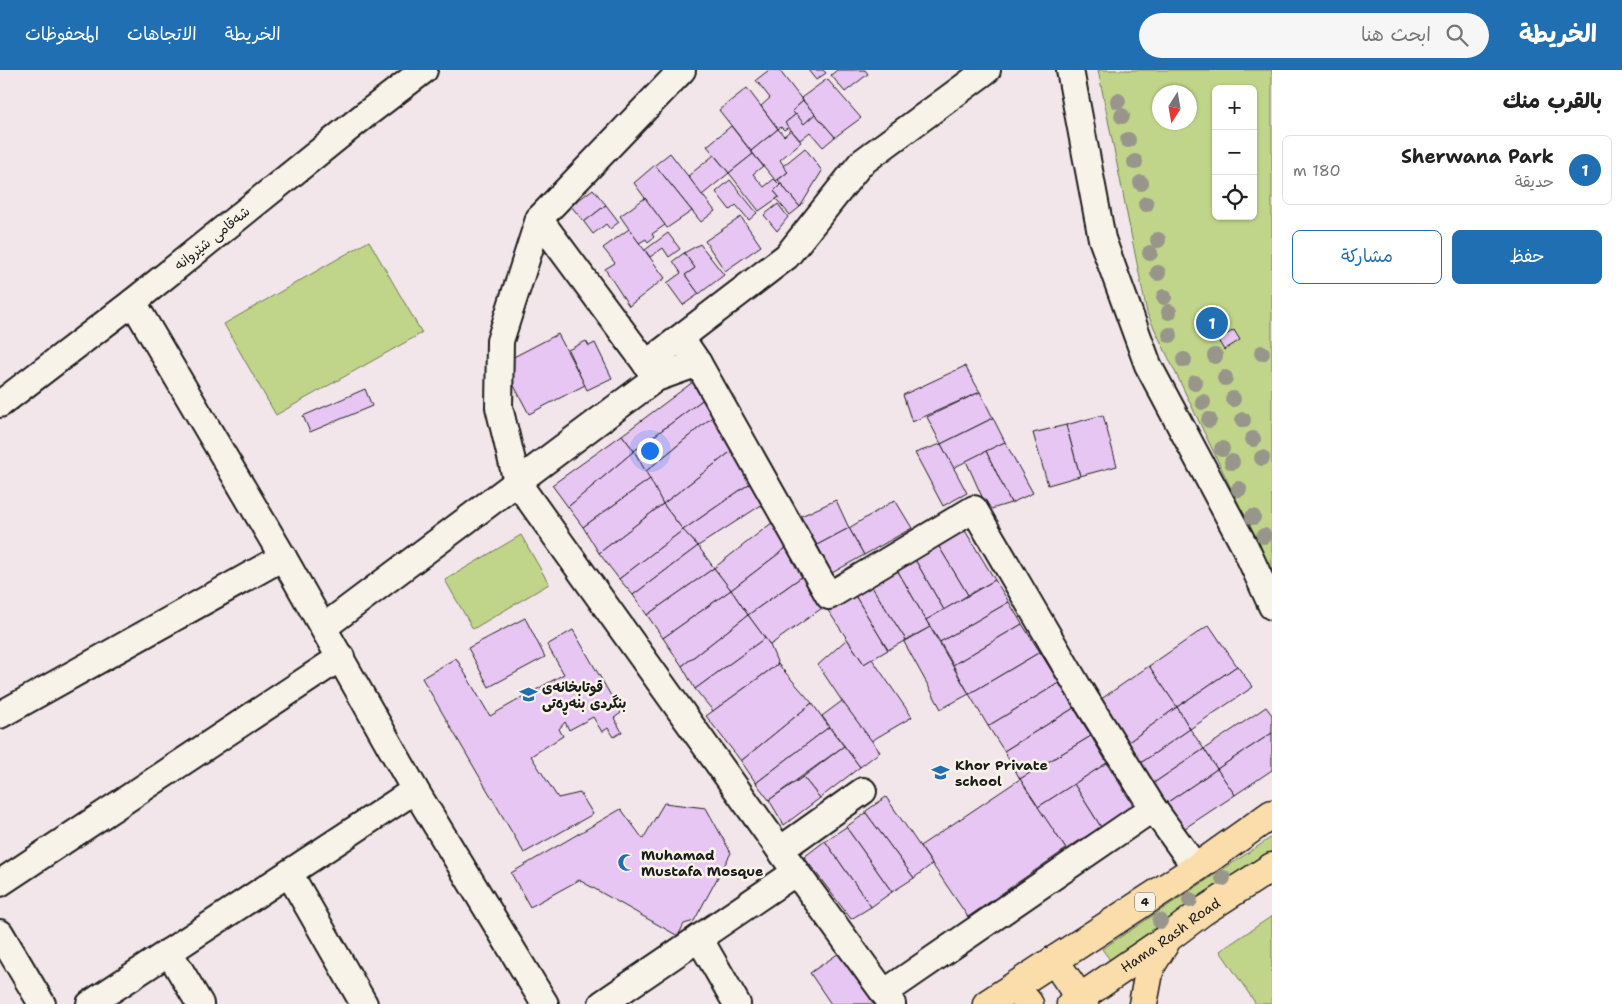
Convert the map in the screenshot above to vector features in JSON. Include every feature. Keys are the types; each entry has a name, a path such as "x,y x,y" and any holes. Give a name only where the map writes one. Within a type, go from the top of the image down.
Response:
{"highway":[{"name":"4","path":"987,1004 1022,995 1054,960 1196,868 1272,814"},
{"name":"Hama Rash Road","path":"1078,1002 1202,912 1272,867"},
{"path":"1143,1004 1150,967 1170,937"},
{"path":"1054,960 1078,1002"}],"street":[{"name":"شەقامی شێروانە","path":"0,404 133,302 424,70"},
{"path":"682,70 539,220 500,340 499,407 517,482 888,999 1153,808"},
{"path":"324,627 517,482 651,371 681,338 787,256 861,163 988,70"},
{"path":"1070,70 1102,239 1148,365 1245,547 1272,606"},
{"path":"539,220 651,371"},
{"path":"133,302 284,557 415,790 545,1004"},
{"path":"681,338 698,363 829,596 974,509 1078,687 1153,808 1196,868"},
{"path":"651,371 698,363"},
{"path":"0,715 284,557"},
{"path":"0,883 341,657"},
{"path":"90,1004 415,790"},
{"path":"780,850 863,791"},
{"path":"602,1004 796,872"},
{"path":"289,873 364,1004"},
{"path":"0,934 42,1004"},
{"path":"699,938 737,1004"},
{"path":"169,952 200,1004"}],"green space":[{"path":"1098,70 1272,70 1272,574 1147,313"},
{"path":"369,241 422,333 276,415 224,324"},
{"path":"521,535 549,584 473,629 445,580"},
{"path":"1272,837 1272,853 1110,960 1102,949"},
{"path":"1272,916 1272,1004 1256,1004 1220,951"}],"building":[{"path":"769,70 779,70 803,101 792,111 796,114 785,123 789,127 784,130 781,127 778,129 761,106 770,98 756,80"},
{"path":"808,70 823,70 826,73 816,80"},
{"path":"837,70 865,70 868,74 845,92 831,75"},
{"path":"827,79 861,118 835,137 801,98"},
{"path":"747,88 778,129 751,151 719,110"},
{"path":"803,101 815,114 804,124 792,111"},
{"path":"796,114 804,124 815,114 835,137 823,147 810,132 800,140 785,123"},
{"path":"731,126 753,154 729,173 707,146"},
{"path":"778,129 784,136 791,130 801,142 780,160 788,172 776,181 751,151"},
{"path":"805,148 822,171 800,207 778,180 788,172 783,166"},
{"path":"670,153 715,211 701,222 655,165"},
{"path":"753,154 763,166 753,174 764,187 774,179 780,185 774,191 779,197 759,211 729,173"},
{"path":"714,155 729,173 702,195 688,176"},
{"path":"655,165 692,211 667,228 634,183"},
{"path":"730,180 757,213 749,220 736,205 730,210 716,192"},
{"path":"781,184 800,207 790,215 776,199 779,197 774,191"},
{"path":"593,189 606,205 584,222 571,206"},
{"path":"645,198 665,225 652,234 654,237 648,242 646,239 639,243 620,216"},
{"path":"778,204 788,217 777,231 764,215"},
{"path":"606,205 619,222 610,229 606,224 593,234 584,222"},
{"path":"741,217 761,246 725,271 705,241"},
{"path":"629,229 665,278 629,306 605,269 615,263 603,248"},
{"path":"668,233 680,249 669,257 663,248 650,257 645,250"},
{"path":"700,244 724,275 699,294 685,275 695,268 684,253"},
{"path":"684,253 695,268 685,275 699,294 683,305 667,283 681,273 673,261"},
{"path":"1234,330 1240,340 1224,350 1218,340"},
{"path":"558,334 585,385 529,414 502,363"},
{"path":"586,341 589,346 595,343 612,378 587,390 568,350"},
{"path":"965,366 980,392 912,422 903,395"},
{"path":"697,379 709,395 634,451 622,435"},
{"path":"365,389 372,406 310,432 303,416"},
{"path":"980,392 993,418 941,444 927,417"},
{"path":"709,395 716,414 645,472 634,451"},
{"path":"716,414 733,450 663,504 645,472"},
{"path":"1103,415 1117,466 1080,476 1066,425"},
{"path":"993,418 1005,442 953,468 941,444"},
{"path":"1066,425 1080,476 1048,485 1033,433"},
{"path":"622,435 634,451 568,507 552,485"},
{"path":"1005,442 1033,493 1011,503 986,451"},
{"path":"941,444 967,493 943,506 915,453"},
{"path":"733,450 752,482 683,530 663,504"},
{"path":"634,451 650,479 583,527 568,507"},
{"path":"986,451 1011,503 988,510 966,461"},
{"path":"650,479 663,504 599,553 583,527"},
{"path":"752,482 763,504 698,546 683,530"},
{"path":"836,500 849,528 817,545 799,517"},
{"path":"895,500 912,528 864,555 849,528"},
{"path":"663,504 683,530 619,579 599,553"},
{"path":"773,522 786,548 731,590 714,568"},
{"path":"849,528 864,555 832,573 817,545"},
{"path":"964,529 995,580 968,595 938,545"},
{"path":"683,530 698,546 633,595 619,579"},
{"path":"938,545 968,595 944,610 914,558"},
{"path":"698,546 714,568 647,615 633,595"},
{"path":"786,548 803,576 748,615 731,590"},
{"path":"914,558 944,610 926,620 896,568"},
{"path":"714,568 731,590 663,638 647,615"},
{"path":"896,568 930,627 906,640 870,584"},
{"path":"803,576 825,606 770,645 748,615"},
{"path":"995,580 1009,602 940,642 926,620"},
{"path":"870,584 906,640 888,650 854,594"},
{"path":"731,590 748,615 682,666 663,638"},
{"path":"854,594 888,650 864,664 825,606"},
{"path":"1009,602 1022,624 953,665 940,642"},
{"path":"748,615 765,638 695,689 682,666"},
{"path":"525,618 545,657 489,687 468,648"},
{"path":"1022,624 1040,652 969,694 953,665"},
{"path":"1209,625 1237,666 1177,707 1149,666"},
{"path":"930,627 969,694 941,709 904,642"},
{"path":"573,630 621,713 614,718 622,732 614,737 608,728 602,732 593,717 569,730 565,722 559,729 563,736 531,756 558,798 580,793 593,814 524,853 422,678 456,658 490,716 564,674 547,645"},
{"path":"765,638 778,664 713,711 695,689"},
{"path":"847,639 864,664 872,659 912,717 871,741 818,665"},
{"path":"1040,652 1059,683 988,726 969,694"},
{"path":"778,664 812,703 741,761 706,716"},
{"path":"1149,666 1177,707 1123,746 1094,704"},
{"path":"1237,666 1253,687 1190,729 1177,707"},
{"path":"1059,683 1074,708 1004,751 988,726"},
{"path":"842,701 880,752 860,767 822,716"},
{"path":"812,703 829,727 756,783 741,761"},
{"path":"1177,707 1190,729 1132,769 1123,746"},
{"path":"1266,707 1272,715 1272,733 1217,769 1204,749"},
{"path":"1074,708 1091,736 1020,779 1004,751"},
{"path":"829,727 844,746 769,800 756,783"},
{"path":"1190,729 1204,749 1145,789 1132,769"},
{"path":"1272,733 1272,770 1235,795 1217,769"},
{"path":"1091,736 1107,763 1038,807 1020,779"},
{"path":"844,746 860,767 820,798 803,777"},
{"path":"1204,749 1217,769 1159,808 1145,789"},
{"path":"1107,763 1134,807 1101,827 1074,784"},
{"path":"1217,769 1235,795 1176,834 1159,808"},
{"path":"803,777 820,798 784,825 769,800"},
{"path":"1020,779 1066,849 968,917 920,846"},
{"path":"1074,784 1101,827 1066,849 1038,807"},
{"path":"886,797 932,864 914,878 866,813 866,811"},
{"name":"Muhamad Mustafa Mosque","path":"664,803 706,808 731,853 694,921 684,924 678,936 579,880 530,907 511,873 621,809 643,839"},
{"path":"866,813 914,878 892,892 846,827"},
{"path":"846,827 892,892 871,907 825,841"},
{"path":"825,841 871,907 851,919 804,857"},
{"path":"842,951 878,1004 831,1004 810,973"}],"place":[{"name":"Sherwana Park","path":"1212,323"},
{"name":"قوتابخانەی بنگردی بنەڕەتی","path":"528,695"},
{"name":"Khor Private school","path":"941,773"},
{"name":"Muhamad Mustafa Mosque","path":"627,863"}]}
